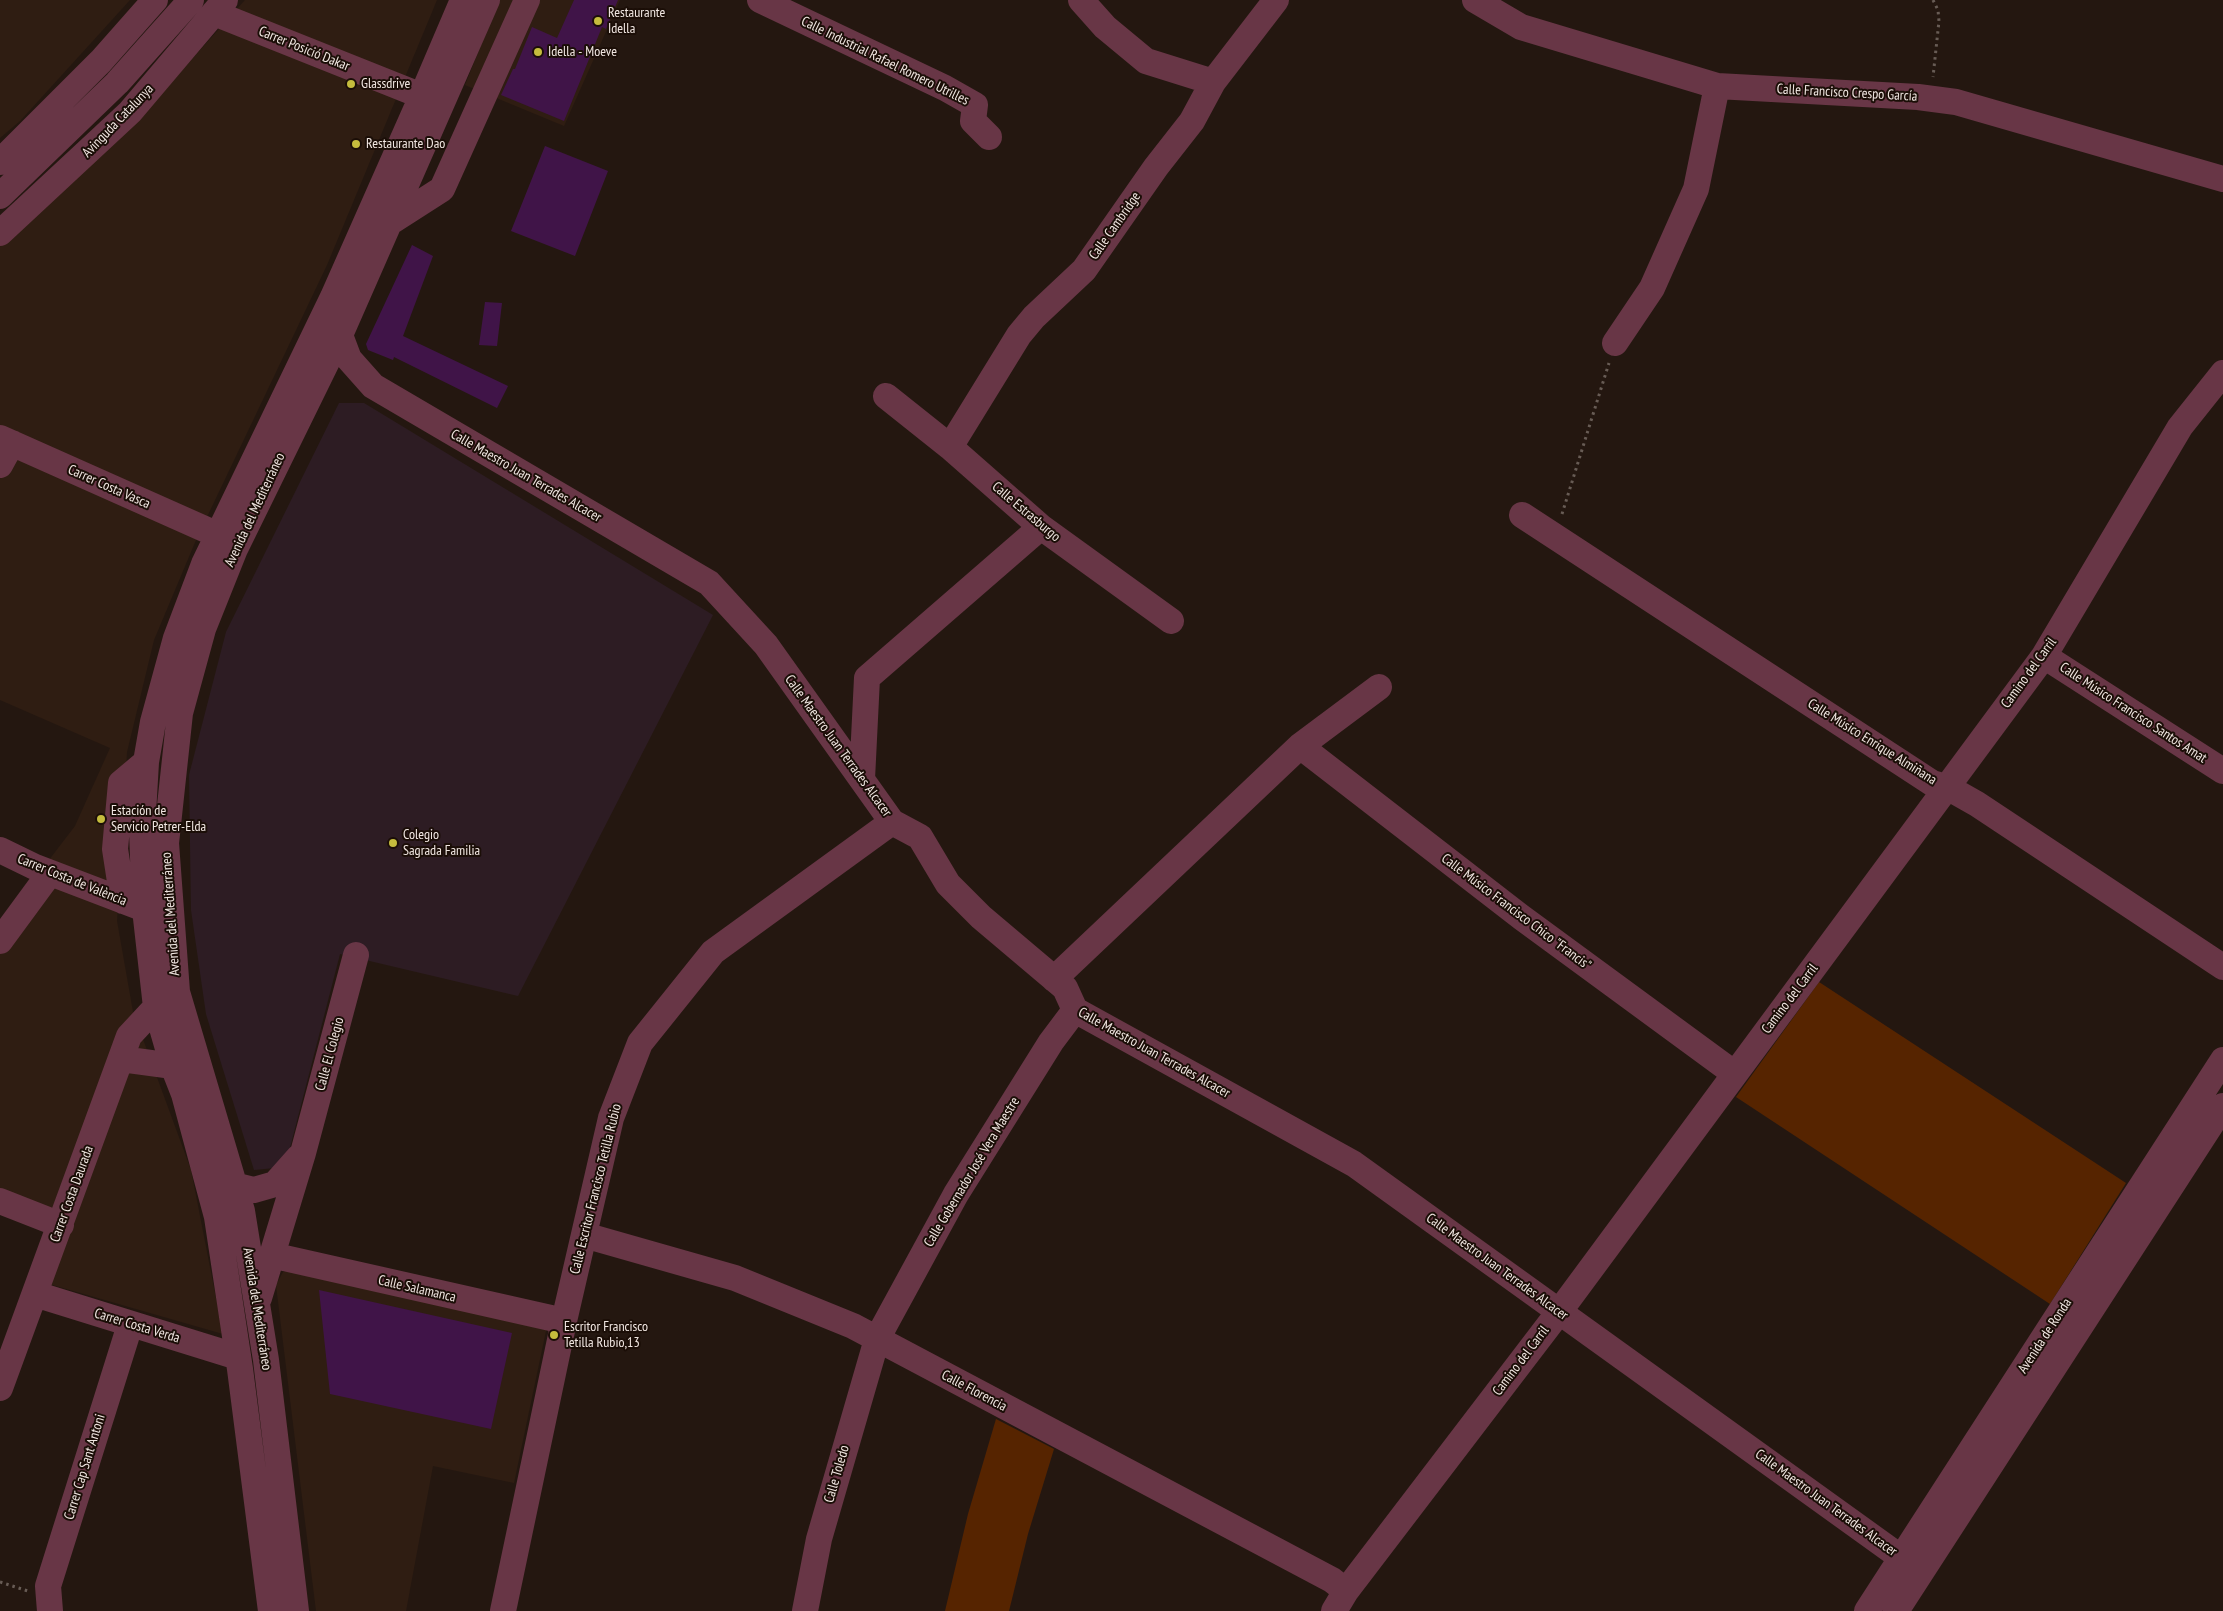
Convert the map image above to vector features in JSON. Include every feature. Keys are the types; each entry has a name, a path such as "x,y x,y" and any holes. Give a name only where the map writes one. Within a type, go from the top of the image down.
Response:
{"street":[{"path":"4,155 101,61 155,0"},
{"name":"Avinguda Catalunya","path":"0,196 117,83 191,0"},
{"path":"389,223 442,188 527,0"},
{"name":"Calle Industrial Rafael Romero Utrilles","path":"760,0 975,104 973,121 989,137"},
{"path":"1081,0 1105,27 1146,61 1213,82"},
{"name":"Calle Cambridge","path":"950,447 1019,334 1034,316 1084,270 1156,167 1192,121 1213,82 1276,0"},
{"name":"Calle Francisco Crespo García","path":"1475,0 1521,27 1717,86 1918,97 1956,102 2223,179"},
{"path":"478,3 503,56"},
{"name":"Avenida del Mediterráneo","path":"271,1611 218,1217 184,1094 173,1066 156,1006 134,905 142,831 146,762 153,722 176,638 204,564 311,346 422,96 478,3"},
{"name":"Avenida del Mediterráneo","path":"296,1611 266,1360 242,1210 177,992 166,843 180,713 203,629 235,550 340,335 389,223 478,3"},
{"name":"Avinguda Catalunya","path":"0,233 130,112 219,7"},
{"name":"Carrer Posició Dakar","path":"219,7 422,96"},
{"path":"1615,343 1652,288 1696,189 1717,86"},
{"name":"Calle Maestro Juan Terrades Alcacer","path":"340,335 349,359 373,386 709,583 766,645 892,822 920,837 948,884 981,918 1064,988 1075,1010 1354,1164 1911,1565"},
{"name":"Camino del Carril","path":"1340,1601 1559,1312 1947,787 1982,736 2044,656 2180,427 2223,373"},
{"name":"Calle Maestro Juan Terrades Alcacer","path":"315,386 344,381 373,386"},
{"name":"Calle Estrasburgo","path":"886,396 950,447 1041,527 1170,621"},
{"name":"Carrer Costa Vasca","path":"4,449 218,536"},
{"name":"Calle Músico Enrique Almiñana","path":"1522,515 1932,783 1947,787 1977,804 2223,967"},
{"path":"862,779 866,678 1041,527"},
{"name":"Calle Músico Francisco Santos Amat","path":"2044,656 2223,771"},
{"path":"1054,979 1300,746 1379,687"},
{"name":"Calle Músico Francisco Chico \"Francis\"","path":"1300,746 1521,917 1735,1074"},
{"name":"Calle Escritor Francisco Tetilla Rubio","path":"503,1611 564,1322 611,1118 640,1043 713,952 892,822"},
{"name":"Carrer Costa de València","path":"0,850 50,873 134,905"},
{"path":"0,941 50,873"},
{"name":"Calle El Colegio","path":"257,1304 303,1153 356,955"},
{"name":"Carrer Costa Daurada","path":"0,1388 129,1036 156,1006"},
{"name":"Calle Gobernador José Vera Maestre","path":"877,1339 956,1194 1050,1042 1075,1010"},
{"path":"121,1059 173,1066"},
{"name":"Avenida de Ronda","path":"1896,1611 1911,1565 2223,1060"},
{"name":"Avenida de Ronda","path":"1867,1611 1911,1565 2223,1106"},
{"name":"Calle El Colegio","path":"234,1185 254,1190 275,1184 303,1153"},
{"path":"0,1201 61,1224"},
{"name":"Calle Florencia","path":"584,1235 735,1278 853,1326 1332,1580 1340,1601"},
{"name":"Calle Salamanca","path":"271,1255 564,1322"},
{"name":"Carrer Costa Verda","path":"35,1294 238,1357"},
{"name":"Carrer Cap Sant Antoni","path":"50,1611 48,1586 130,1325"},
{"name":"Calle Toledo","path":"805,1611 819,1539 877,1339"}],"path":[{"path":"1918,97 1933,80 1938,10 1933,0"},
{"path":"1555,537 1615,343"}],"shaded area":[{"path":"0,0 130,0 20,121 0,138"},
{"path":"245,0 437,0 327,265 196,540 154,640 127,752 117,921 133,1012 191,1170 223,1334 49,1284 71,1230 0,1202 0,924 75,826 110,748 0,700 0,245 138,119"},
{"path":"499,0 620,0 564,126 465,85"},
{"name":"Colegio Sagrada Familia","path":"339,403 364,403 713,615 518,996 340,954 285,1167 254,1170 206,1014 191,910 189,775 226,632"},
{"path":"1819,982 2126,1183 2050,1304 1736,1097"},
{"path":"295,1269 547,1326 514,1483 433,1466 406,1611 316,1611 276,1285 283,1272"},
{"path":"996,1419 1054,1449 1028,1534 1009,1611 945,1611 968,1514"}],"building":[{"path":"574,0 618,0 606,29 602,27 564,121 501,95 513,69 515,69 532,27 557,38"},
{"path":"545,146 608,171 575,256 511,231"},
{"path":"412,245 433,256 403,336 508,386 497,408 394,357 393,360 368,350 366,344"},
{"path":"485,302 502,303 497,346 479,345"},
{"path":"319,1290 512,1333 491,1429 330,1394"}],"place":[{"name":"Restaurante Idella","path":"598,21"},
{"name":"Idella - Moeve","path":"538,52"},
{"name":"Glassdrive","path":"351,84"},
{"name":"Restaurante Dao","path":"356,144"},
{"name":"Estación de Servicio Petrer-Elda","path":"101,819"},
{"name":"Colegio Sagrada Familia","path":"393,843"},
{"name":"Escritor Francisco Tetilla Rubio,13","path":"554,1335"}]}
